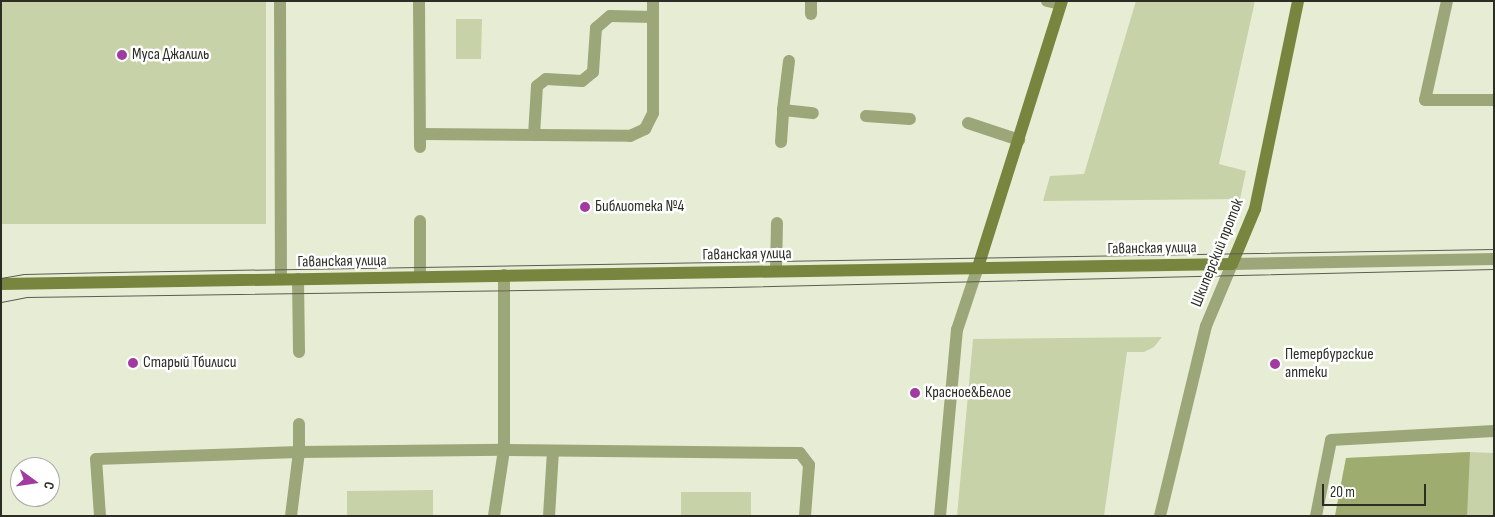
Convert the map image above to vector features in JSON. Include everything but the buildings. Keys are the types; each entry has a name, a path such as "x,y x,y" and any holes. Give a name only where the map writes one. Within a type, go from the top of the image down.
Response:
{"main road":[{"name":"Шкиперский проток","path":"1232,264 1255,209 1298,1"},
{"path":"978,267 1062,3"},
{"name":"Гаванская улица","path":"1,284 1232,264"}],"street":[{"path":"280,1 282,279"},
{"path":"419,1 420,141 534,135 630,136 645,129 653,113 654,1"},
{"path":"1047,1 1062,3"},
{"path":"1447,1 1425,100 1494,100"},
{"path":"534,135 537,86 546,79 582,81 593,72 596,28 610,16 653,17"},
{"path":"781,142 789,61"},
{"path":"783,110 813,113"},
{"path":"866,116 910,119"},
{"path":"968,123 1019,140"},
{"path":"420,220 420,277"},
{"path":"776,270 777,223"},
{"name":"Гаванская улица","path":"1232,264 1494,259"},
{"name":"Шкиперский проток","path":"1160,516 1206,326 1232,264"},
{"path":"940,516 957,330 978,267"},
{"path":"494,516 504,450 504,275"},
{"path":"298,279 298,352"},
{"path":"291,516 299,452 299,424"},
{"path":"1316,516 1331,440 1494,431"},
{"path":"100,516 96,459 299,452 504,450 800,453 810,465 805,516"},
{"path":"549,516 554,451"}],"green space":[{"path":"1,1 266,1 266,224 1,224"},
{"path":"1136,1 1255,1 1219,164 1246,171 1240,199 1043,201 1050,176 1084,174"},
{"path":"456,19 482,19 481,59 456,59"},
{"path":"1162,337 1154,347 1144,352 1127,352 1104,516 957,516 973,339"},
{"path":"1470,452 1494,453 1494,516 1335,516 1346,458"},
{"path":"1470,452 1467,516 1335,516 1346,458"},
{"path":"433,490 433,516 347,516 347,491"},
{"path":"681,492 751,492 751,516 681,516"}],"tram line":[{"path":"1,278 24,274 111,272 1494,249"},
{"path":"1,302 26,297 729,287 1494,269"}],"place":[{"name":"Муса Джалиль","path":"122,55"},
{"name":"Библиотека №4","path":"585,207"},
{"name":"Старый Тбилиси","path":"133,363"},
{"name":"Петербургские аптеки","path":"1275,364"},
{"name":"Красное&Белое","path":"915,393"}]}
